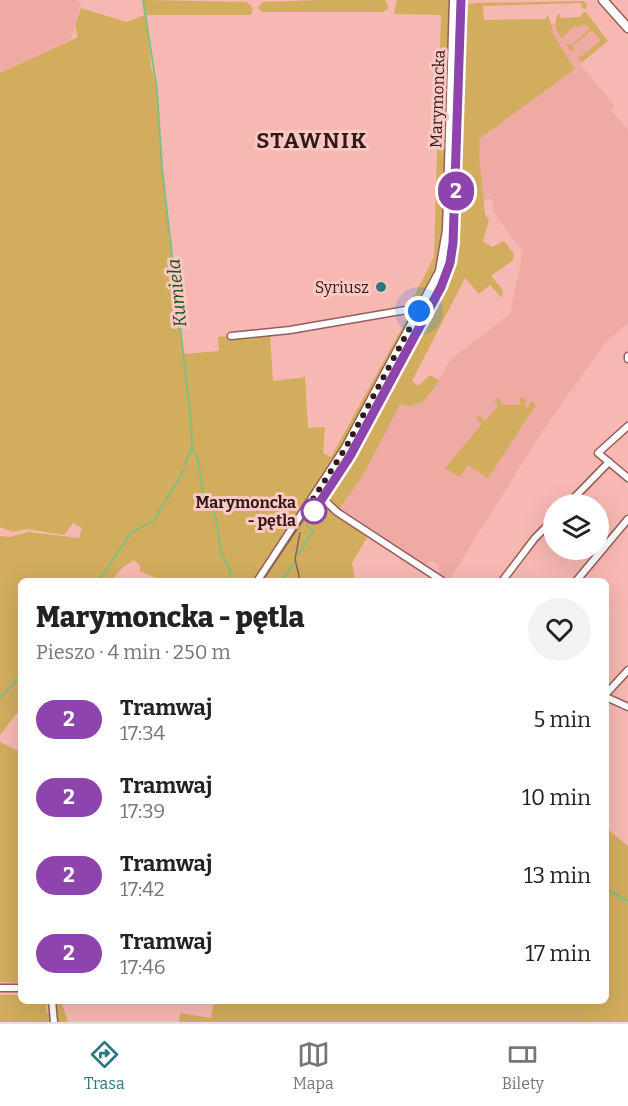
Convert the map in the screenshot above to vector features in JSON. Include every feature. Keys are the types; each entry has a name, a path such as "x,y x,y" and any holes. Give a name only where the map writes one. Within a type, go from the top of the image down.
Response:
{"main road":[{"path":"603,0 628,26"},
{"path":"610,0 628,26"}],"street":[{"name":"Marymoncka","path":"259,578 350,440 439,271 445,246 453,0"},
{"path":"231,336 290,330 412,309 419,311"},
{"path":"628,426 598,453 628,478"},
{"path":"578,494 609,462"},
{"path":"317,493 337,512 438,578"},
{"path":"579,578 628,519"},
{"path":"505,578 543,530"},
{"path":"609,692 628,670"},
{"path":"609,697 628,707"},
{"path":"0,988 18,988"},
{"path":"52,1004 54,1022"}],"shaded area":[{"path":"0,0 77,0 81,4 71,39 0,73"},
{"path":"143,0 247,2 253,9 251,15 146,15 151,67 157,90 162,167 183,354 219,351 218,337 270,332 273,381 305,377 308,428 325,427 323,453 331,457 409,315 409,306 434,257 441,15 394,14 397,0 449,0 445,206 438,265 336,460 255,578 156,578 140,571 140,566 134,560 122,568 114,578 18,578 18,712 0,735 0,536 10,537 28,532 79,538 82,528 73,523 64,535 28,529 13,532 0,527 0,73 78,37 75,26 81,8 126,22 145,15"},
{"path":"385,0 389,8 383,12 262,12 258,8 263,2"},
{"path":"584,1 587,5 586,9 582,8 581,3 483,6 484,20 546,19 548,14 554,36 575,69 480,138 479,155 485,214 489,221 483,241 492,247 504,241 514,254 513,260 491,276 503,290 502,298 490,285 479,294 465,278 412,381 418,386 430,375 439,380 419,404 407,406 400,404 362,477 339,509 326,496 323,489 358,430 436,284 445,262 449,231 456,12 462,12 469,4 474,3"},
{"path":"586,12 608,41 581,63 577,55 581,57 601,40 592,30 572,46 574,50 571,51 566,43 571,45 590,29 586,24 578,27 575,25 562,38 556,23 559,13 561,18 581,17 582,13"},
{"path":"589,22 606,43 580,64 615,106 611,110 628,130 628,323 606,342 547,424 450,578 444,578 439,575 439,565 433,561 425,564 340,508 362,477 400,403 429,397 450,360 510,314 523,252 494,213 492,199 477,200 482,26"},
{"path":"520,397 527,399 524,406 528,408 531,401 536,405 488,478 468,465 460,477 445,468 482,424 476,418 479,415 485,421 498,406 494,400 500,398 501,405 520,405"},
{"path":"316,501 322,501 368,536 352,563 355,578 262,578"},
{"path":"0,742 18,751 18,983 0,982"},
{"path":"609,830 628,846 628,1022 179,1022 180,1013 211,1018 213,1004 609,1004"},
{"path":"0,995 18,995 18,1004 46,1004 47,1013 53,1013 52,1004 62,1004 68,1022 0,1022"}],"waterway":[{"name":"Kumiela","path":"143,0 157,90 162,168 192,447 198,460 203,492 215,514 221,552 231,578"},
{"path":"394,383 450,275 457,244 465,10"},
{"path":"330,495 390,392"},
{"path":"185,464 192,447"},
{"path":"100,578 131,533 156,519 183,470"},
{"path":"298,555 313,531 307,526"},
{"path":"284,578 293,564"},
{"path":"0,698 18,679"},
{"name":"Kumiela","path":"609,891 628,901"}],"tram line":[{"path":"264,578 347,455 443,270 451,217 458,0"},
{"name":"2","path":"314,511 350,456 448,270 453,243 461,0"},
{"path":"300,533 295,559 300,578"}],"place":[{"name":"Syriusz","path":"381,287"},
{"name":"Marymoncka - pętla","path":"314,511"}],"district":[{"name":"STAWNIK","path":"312,140"}],"route":[{"path":"314,511 306,510 345,449 419,311"}]}
